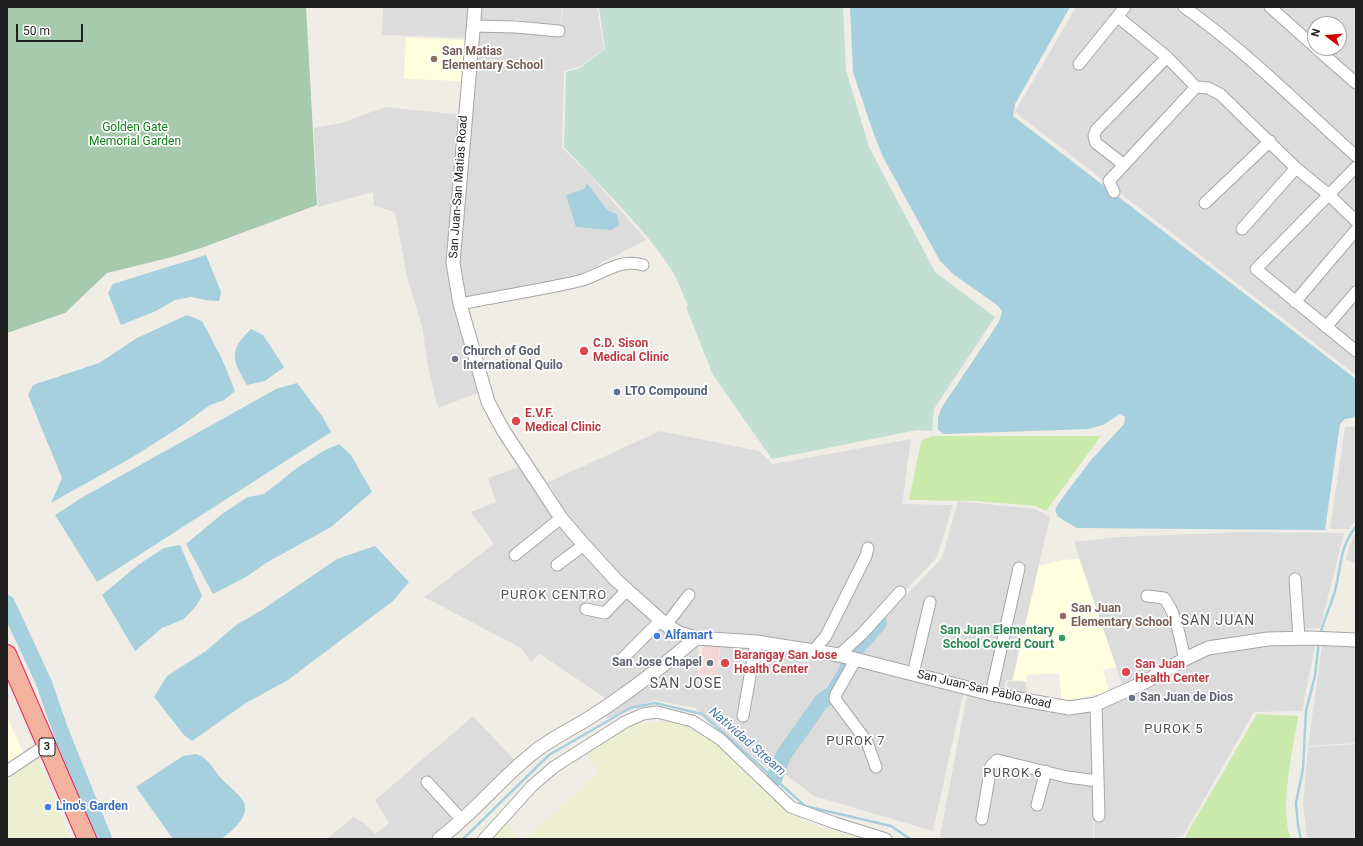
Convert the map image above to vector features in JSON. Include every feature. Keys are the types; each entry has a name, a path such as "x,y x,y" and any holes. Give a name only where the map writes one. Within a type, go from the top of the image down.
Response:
{"highway":[{"name":"3","path":"7,654 87,839"}],"street":[{"name":"San Juan-San Matias Road","path":"475,7 453,263 460,304 488,402 535,481 561,518 584,545 628,590 664,623 680,633 696,638"},
{"path":"1079,64 1125,7"},
{"path":"1184,7 1202,20 1246,58 1356,156"},
{"path":"1270,7 1307,39"},
{"path":"1118,17 1167,57 1196,87 1208,88 1220,94 1270,141 1296,168 1328,194 1356,221"},
{"path":"473,26 516,27 559,31"},
{"path":"1326,56 1356,84"},
{"path":"1123,164 1096,143 1094,136 1096,130 1167,57"},
{"path":"1114,192 1109,181 1123,164 1196,87"},
{"path":"1205,203 1270,141"},
{"path":"1356,167 1256,269 1356,351"},
{"path":"1242,229 1296,168"},
{"path":"1295,302 1356,230"},
{"path":"460,304 581,280 623,263 643,265"},
{"path":"1326,327 1356,292"},
{"path":"515,555 561,518"},
{"path":"557,565 584,545"},
{"path":"814,650 826,636 866,556 868,548"},
{"path":"991,694 1019,568"},
{"path":"1295,579 1305,638"},
{"path":"586,609 605,613 628,590"},
{"path":"876,767 867,742 835,698 848,657 862,634 900,592"},
{"path":"622,659 664,623 689,595"},
{"path":"1147,596 1164,598 1168,602 1173,614 1185,659"},
{"path":"913,674 930,602"},
{"path":"439,839 462,820 492,790 533,753 590,717 656,672 696,638"},
{"name":"San Juan-San Pablo Road","path":"696,638 756,642 814,650 848,657 991,694 1069,708 1096,704 1143,683 1185,659 1208,648 1268,639 1332,638 1356,640"},
{"path":"743,716 756,642"},
{"path":"1096,704 1099,816"},
{"path":"484,839 532,786 554,767 625,722 643,714 657,712 692,721 720,739 791,807 835,824 886,839"},
{"path":"7,771 46,745"},
{"path":"982,819 990,770 994,762 1001,761 1098,781"},
{"path":"1037,805 1046,771"},
{"path":"427,782 462,820"}],"shaded area":[{"path":"383,7 473,7 470,38 382,35"},
{"path":"478,7 562,7 560,30 533,29 518,19 477,25"},
{"path":"563,7 597,7 604,49 581,66 564,71 562,148 592,177 646,240 599,264 599,273 463,300 456,262 475,29 560,33"},
{"path":"599,7 843,7 846,70 869,147 935,272 995,317 934,409 932,431 917,430 772,459 713,375 686,307 688,306 673,272 650,240 564,147 566,72 580,68 605,49"},
{"path":"1076,7 1356,7 1356,375 1015,112"},
{"name":"San Matias Elementary School","path":"406,38 464,40 462,81 404,79"},
{"path":"385,107 464,115 452,266 483,391 438,408 429,372 422,326 407,277 395,212 374,206 373,192 318,207 314,128 341,123"},
{"path":"1356,426 1356,520 1349,529 1330,529 1345,427"},
{"path":"660,431 759,451 773,464 911,439 902,504 953,505 937,557 847,652 696,634 669,621 620,575 572,526 550,485 544,484"},
{"name":"PUROK CENTRO","path":"526,465 559,516 659,621 690,638 638,678 605,698 540,654 531,662 521,648 424,597 494,544 471,512 496,502 488,478"},
{"path":"958,501 1035,509 1050,517 1012,680 1006,680 1004,690 856,654 881,621 942,558"},
{"path":"1242,532 1344,533 1320,628 1301,629 1237,638 1123,687 1074,542 1120,537"},
{"path":"1356,532 1356,564 1346,559"},
{"name":"San Juan Elementary School","path":"1079,559 1116,667 1103,670 1109,692 1062,701 1059,673 1027,675 1026,681 1013,680 1039,566 1062,560"},
{"path":"1323,639 1356,643 1356,743 1308,746"},
{"name":"PUROK 5","path":"1238,640 1316,641 1302,711 1254,712 1183,836 1166,839 1094,839 1096,707"},
{"path":"721,643 845,659 779,757 772,772 711,724 695,708 654,700 607,719 605,709 696,644 699,649 698,678 717,679"},
{"path":"703,644 720,645 717,676 699,674"},
{"name":"PUROK 7","path":"852,659 964,690 933,831 814,796 777,768 818,705 839,690"},
{"name":"PUROK 6","path":"1008,681 1026,682 1027,703 1092,709 1094,782 1093,839 943,839 940,836 969,685 1006,694"},
{"path":"7,716 24,755 7,766"},
{"path":"473,716 515,761 433,836 428,839 327,839 353,817 365,824 375,834 389,823 375,800"},
{"path":"665,721 699,731 744,766 800,820 859,839 526,839 599,771 584,754 629,725"},
{"path":"1356,744 1356,839 1307,839 1303,805 1308,747"},
{"path":"36,753 70,839 7,839 7,772"},
{"path":"506,821 518,839 488,839"}],"green space":[{"name":"Golden Gate Memorial Garden","path":"7,7 306,7 317,205 204,247 172,257 107,273 65,313 7,333"},
{"path":"932,436 1101,436 1046,511 1036,506 976,501 909,500 921,441"},
{"path":"1257,714 1298,716 1290,762 1286,811 1291,839 1184,839"}],"water":[{"path":"850,7 1070,7 1015,104 1013,116 1356,379 1356,417 1345,419 1340,424 1325,530 1077,528 1058,517 1055,510 1060,501 1091,460 1124,424 1125,417 1120,414 1103,425 1088,429 944,434 938,430 938,417 942,407 999,322 1002,311 997,305 953,274 940,261 883,157 853,72"},
{"path":"587,183 608,211 617,214 619,225 611,230 576,227 566,195 584,189"},
{"path":"206,255 221,292 219,301 191,297 175,300 156,311 121,325 108,293 113,284"},
{"path":"187,315 202,321 222,359 235,391 224,400 210,405 180,427 131,458 51,503 62,478 28,395 33,385 99,363 137,338"},
{"path":"251,329 263,335 284,367 265,381 247,385 238,369 235,356 239,344"},
{"path":"297,383 322,416 331,432 97,582 55,515 83,497 276,389"},
{"path":"339,444 351,455 372,492 331,527 266,563 246,577 213,594 186,544 222,514 248,497 264,494 297,468 323,451"},
{"path":"180,545 202,596 196,606 184,619 162,628 135,651 102,595 138,565 164,548"},
{"path":"375,546 409,582 393,601 288,680 246,703 192,741 184,735 154,697 167,676 206,651 236,625 262,610 337,559"},
{"path":"196,754 207,761 220,777 240,796 245,805 245,811 240,822 221,839 173,839 136,787 183,756"}],"waterway":[{"path":"1320,635 1334,593 1344,549 1356,526"},
{"path":"7,603 44,683 61,732 104,839"},
{"path":"774,779 783,756 821,702 833,693 846,672 850,656 879,623"},
{"path":"1301,839 1296,803 1303,769 1306,711 1315,676 1319,641"},
{"name":"Natividad Stream","path":"463,839 549,755 630,708 655,703 702,714 805,806 891,826 910,839"}],"place":[{"name":"San Matias Elementary School","path":"434,59"},
{"name":"C.D. Sison Medical Clinic","path":"584,351"},
{"name":"Church of God International Quilo","path":"455,359"},
{"name":"LTO Compound","path":"617,392"},
{"name":"E.V.F. Medical Clinic","path":"516,421"},
{"name":"San Juan Elementary School","path":"1063,616"},
{"name":"Alfamart","path":"657,636"},
{"name":"San Juan Elementary School Coverd Court","path":"1062,638"},
{"name":"San Jose Chapel","path":"710,663"},
{"name":"Barangay San Jose Health Center","path":"725,663"},
{"name":"San Juan Health Center","path":"1126,672"},
{"name":"San Juan de Dios","path":"1132,698"},
{"name":"Lino's Garden","path":"48,807"}],"district":[{"name":"PUROK CENTRO","path":"554,596"},
{"name":"SAN JUAN","path":"1218,621"},
{"name":"SAN JOSE","path":"686,684"},
{"name":"PUROK 5","path":"1174,730"},
{"name":"PUROK 7","path":"856,742"},
{"name":"PUROK 6","path":"1013,774"}]}
